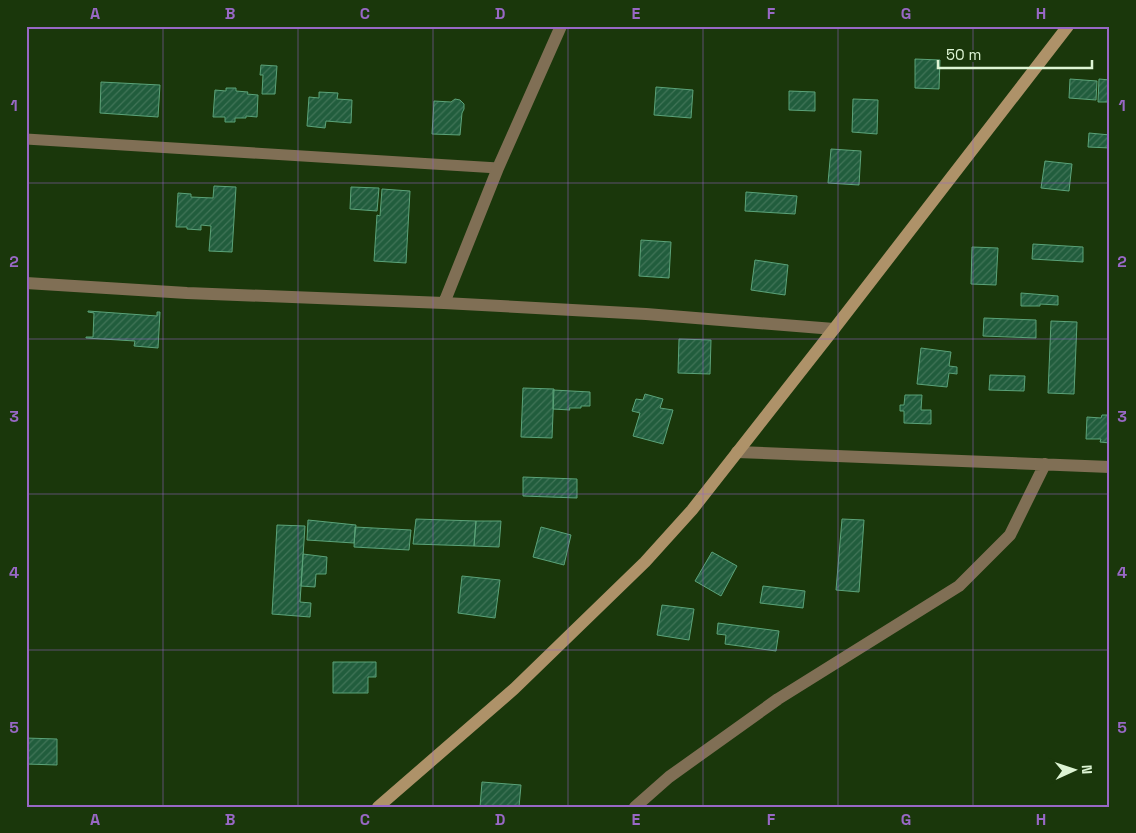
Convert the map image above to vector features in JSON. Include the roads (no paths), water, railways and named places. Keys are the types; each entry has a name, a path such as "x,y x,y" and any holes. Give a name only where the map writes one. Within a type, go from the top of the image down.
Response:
{"street":[{"path":"444,303 498,168 561,26"},
{"path":"378,807 514,689 645,562 692,510 1068,26"},
{"path":"26,283 187,293 444,303 646,314 834,329"},
{"path":"737,452 1110,467"},
{"path":"635,807 669,777 778,699 959,586 1010,536 1045,464"}],"lane":[{"path":"26,139 498,168"}]}
